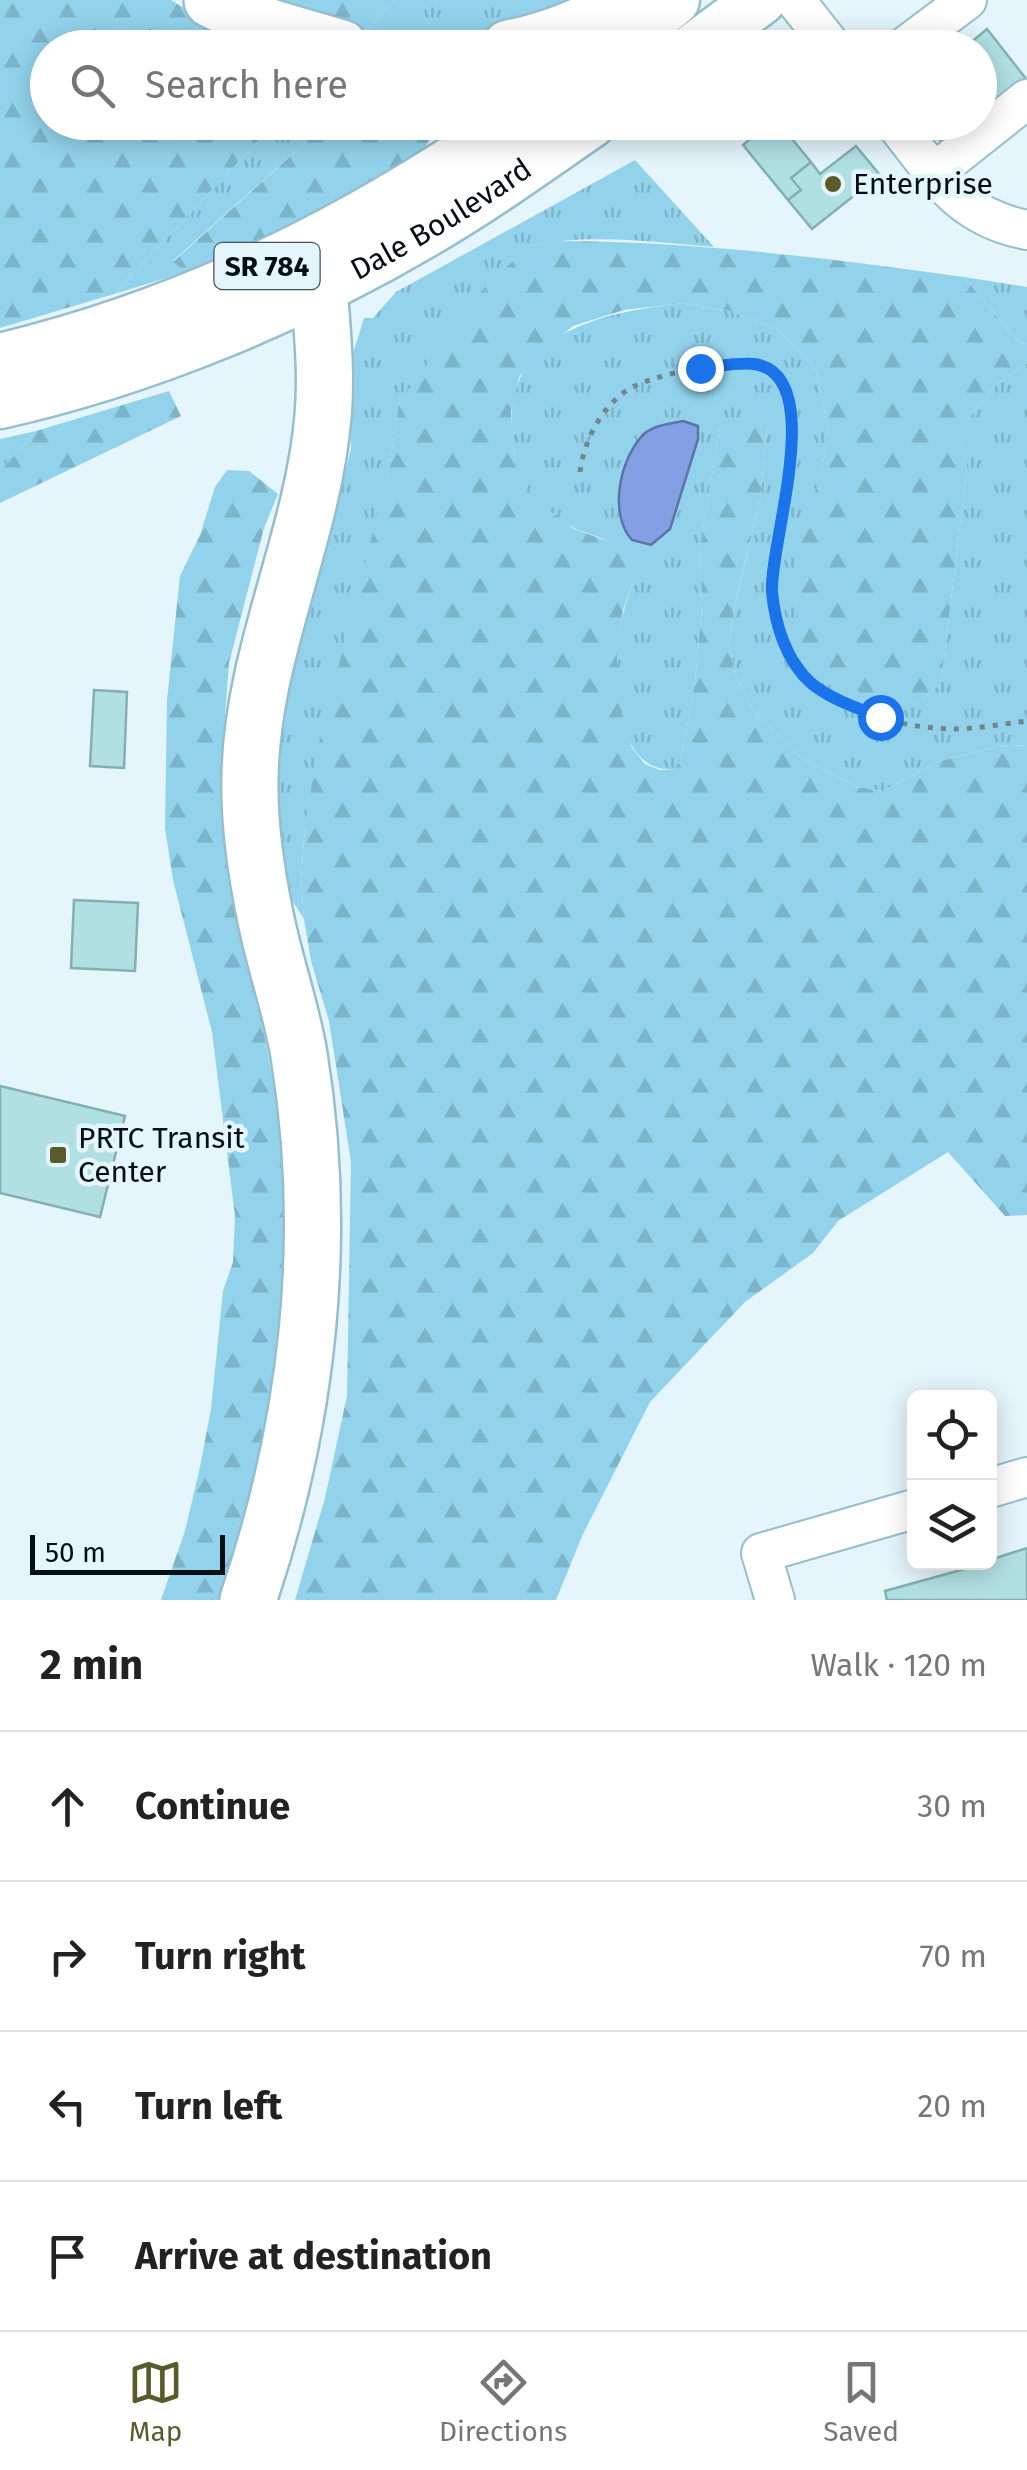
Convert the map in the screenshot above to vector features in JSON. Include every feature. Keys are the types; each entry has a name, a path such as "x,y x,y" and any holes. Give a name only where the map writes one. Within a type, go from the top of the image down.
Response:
{"highway":[{"path":"212,0 279,30"},
{"path":"566,30 632,0"},
{"path":"248,1600 268,1542 293,1442 310,1292 312,1194 308,1119 298,1050 264,915 250,779 256,711 312,480 323,417 319,287"}],"main road":[{"path":"637,30 674,0"},
{"name":"Dale Boulevard","path":"0,360 144,318 246,277 402,192 484,140"},
{"name":"Dale Boulevard","path":"0,403 170,351 319,287 423,233 564,140"}],"lane":[{"path":"795,0 819,30"},
{"path":"928,30 968,0"},
{"path":"997,123 1027,99"},
{"path":"908,140 965,206 987,220 1027,230"},
{"path":"934,172 975,140"},
{"path":"997,1486 1027,1478"},
{"path":"775,1600 760,1553 907,1511"}],"path":[{"path":"580,472 582,455 604,412 629,390 660,376 700,368 755,364 772,372 783,385 794,427 772,589 783,641 794,663 811,683 840,701 880,717 954,729 1027,721"}],"green space":[{"path":"0,0 171,0 220,30 30,30 30,140 259,140 114,294 0,328"},
{"path":"272,0 394,0 367,30"},
{"path":"394,0 595,0 530,23 496,30 367,30"},
{"path":"259,140 308,140 173,261 186,272 114,294"},
{"path":"308,140 429,140 418,158 281,230 186,272 173,262"},
{"path":"635,160 714,247 598,239 529,246 399,402 389,470 305,826 301,880 304,919 288,894 271,771 291,639 337,504 351,449 351,360 364,318 373,318 396,292"},
{"path":"554,241 759,252 964,277 1020,344 1027,343 1027,363 996,385 967,420 967,468 941,683 916,705 878,700 825,677 799,637 795,563 829,434 816,370 778,329 729,311 683,303 624,310 573,326 540,353 519,377 511,412 514,454 526,488 574,529 607,541 629,564 632,584 623,610 617,685 632,748 645,764 660,770 674,769 681,759 695,682 702,606 700,545 720,428 744,420 767,428 760,499 729,643 735,674 754,713 805,761 858,787 883,791 940,761 996,747 1027,745 1027,1215 1005,1216 948,1152 838,1221 813,1253 745,1302 650,1402 583,1534 556,1600 295,1600 325,1498 347,1396 351,1162 329,1021 311,961 301,880 305,826 319,742 389,470 399,402 482,290 529,246"},
{"path":"964,277 1027,287 1027,343 1020,344"},
{"path":"683,303 729,311 778,329 816,370 829,434 821,472 916,705 941,683 967,468 967,420 996,385 1027,363 1027,745 996,747 940,761 883,791 858,787 805,761 754,713 735,674 729,643 760,499 767,428 720,428 700,545 702,606 695,682 681,759 674,769 656,767 631,745 619,708 616,669 619,635 632,584 609,544 562,521 526,489 514,452 514,396 525,369 543,348 567,332 624,313"},
{"path":"169,391 181,416 0,503 0,471 36,431"},
{"path":"36,431 0,471 0,439"},
{"path":"227,470 249,471 278,494 264,528 229,663 221,766 227,834 277,1103 290,1283 272,1428 225,1600 161,1600 185,1531 200,1467 211,1409 223,1291 233,1262 235,1216 212,1032 173,880 165,828 167,700 180,576 200,535 215,487"}],"shaded area":[{"path":"683,421 698,426 698,439 670,529 651,545 632,540 620,515 619,501 629,457 648,431"}],"building":[{"path":"997,42 1027,80 1027,86 997,109"},
{"path":"749,140 793,140 811,162 791,178 801,190 788,200 743,145"},
{"path":"940,140 956,140 946,148"},
{"name":"Enterprise","path":"856,146 880,175 812,229 788,200 801,190 791,178 811,162 820,174"},
{"path":"94,690 127,692 124,768 90,766"},
{"path":"74,900 138,903 135,971 71,968"},
{"name":"PRTC Transit Center","path":"0,1086 125,1116 100,1217 0,1193"},
{"path":"1027,1548 1027,1600 887,1600 885,1591 961,1570 997,1570 997,1558"}],"place":[{"name":"Enterprise","path":"833,184"},
{"name":"PRTC Transit Center","path":"58,1155"}],"route":[{"path":"700,368 755,364 772,372 783,385 794,427 772,589 783,641 794,663 811,683 840,701 880,717"}]}
